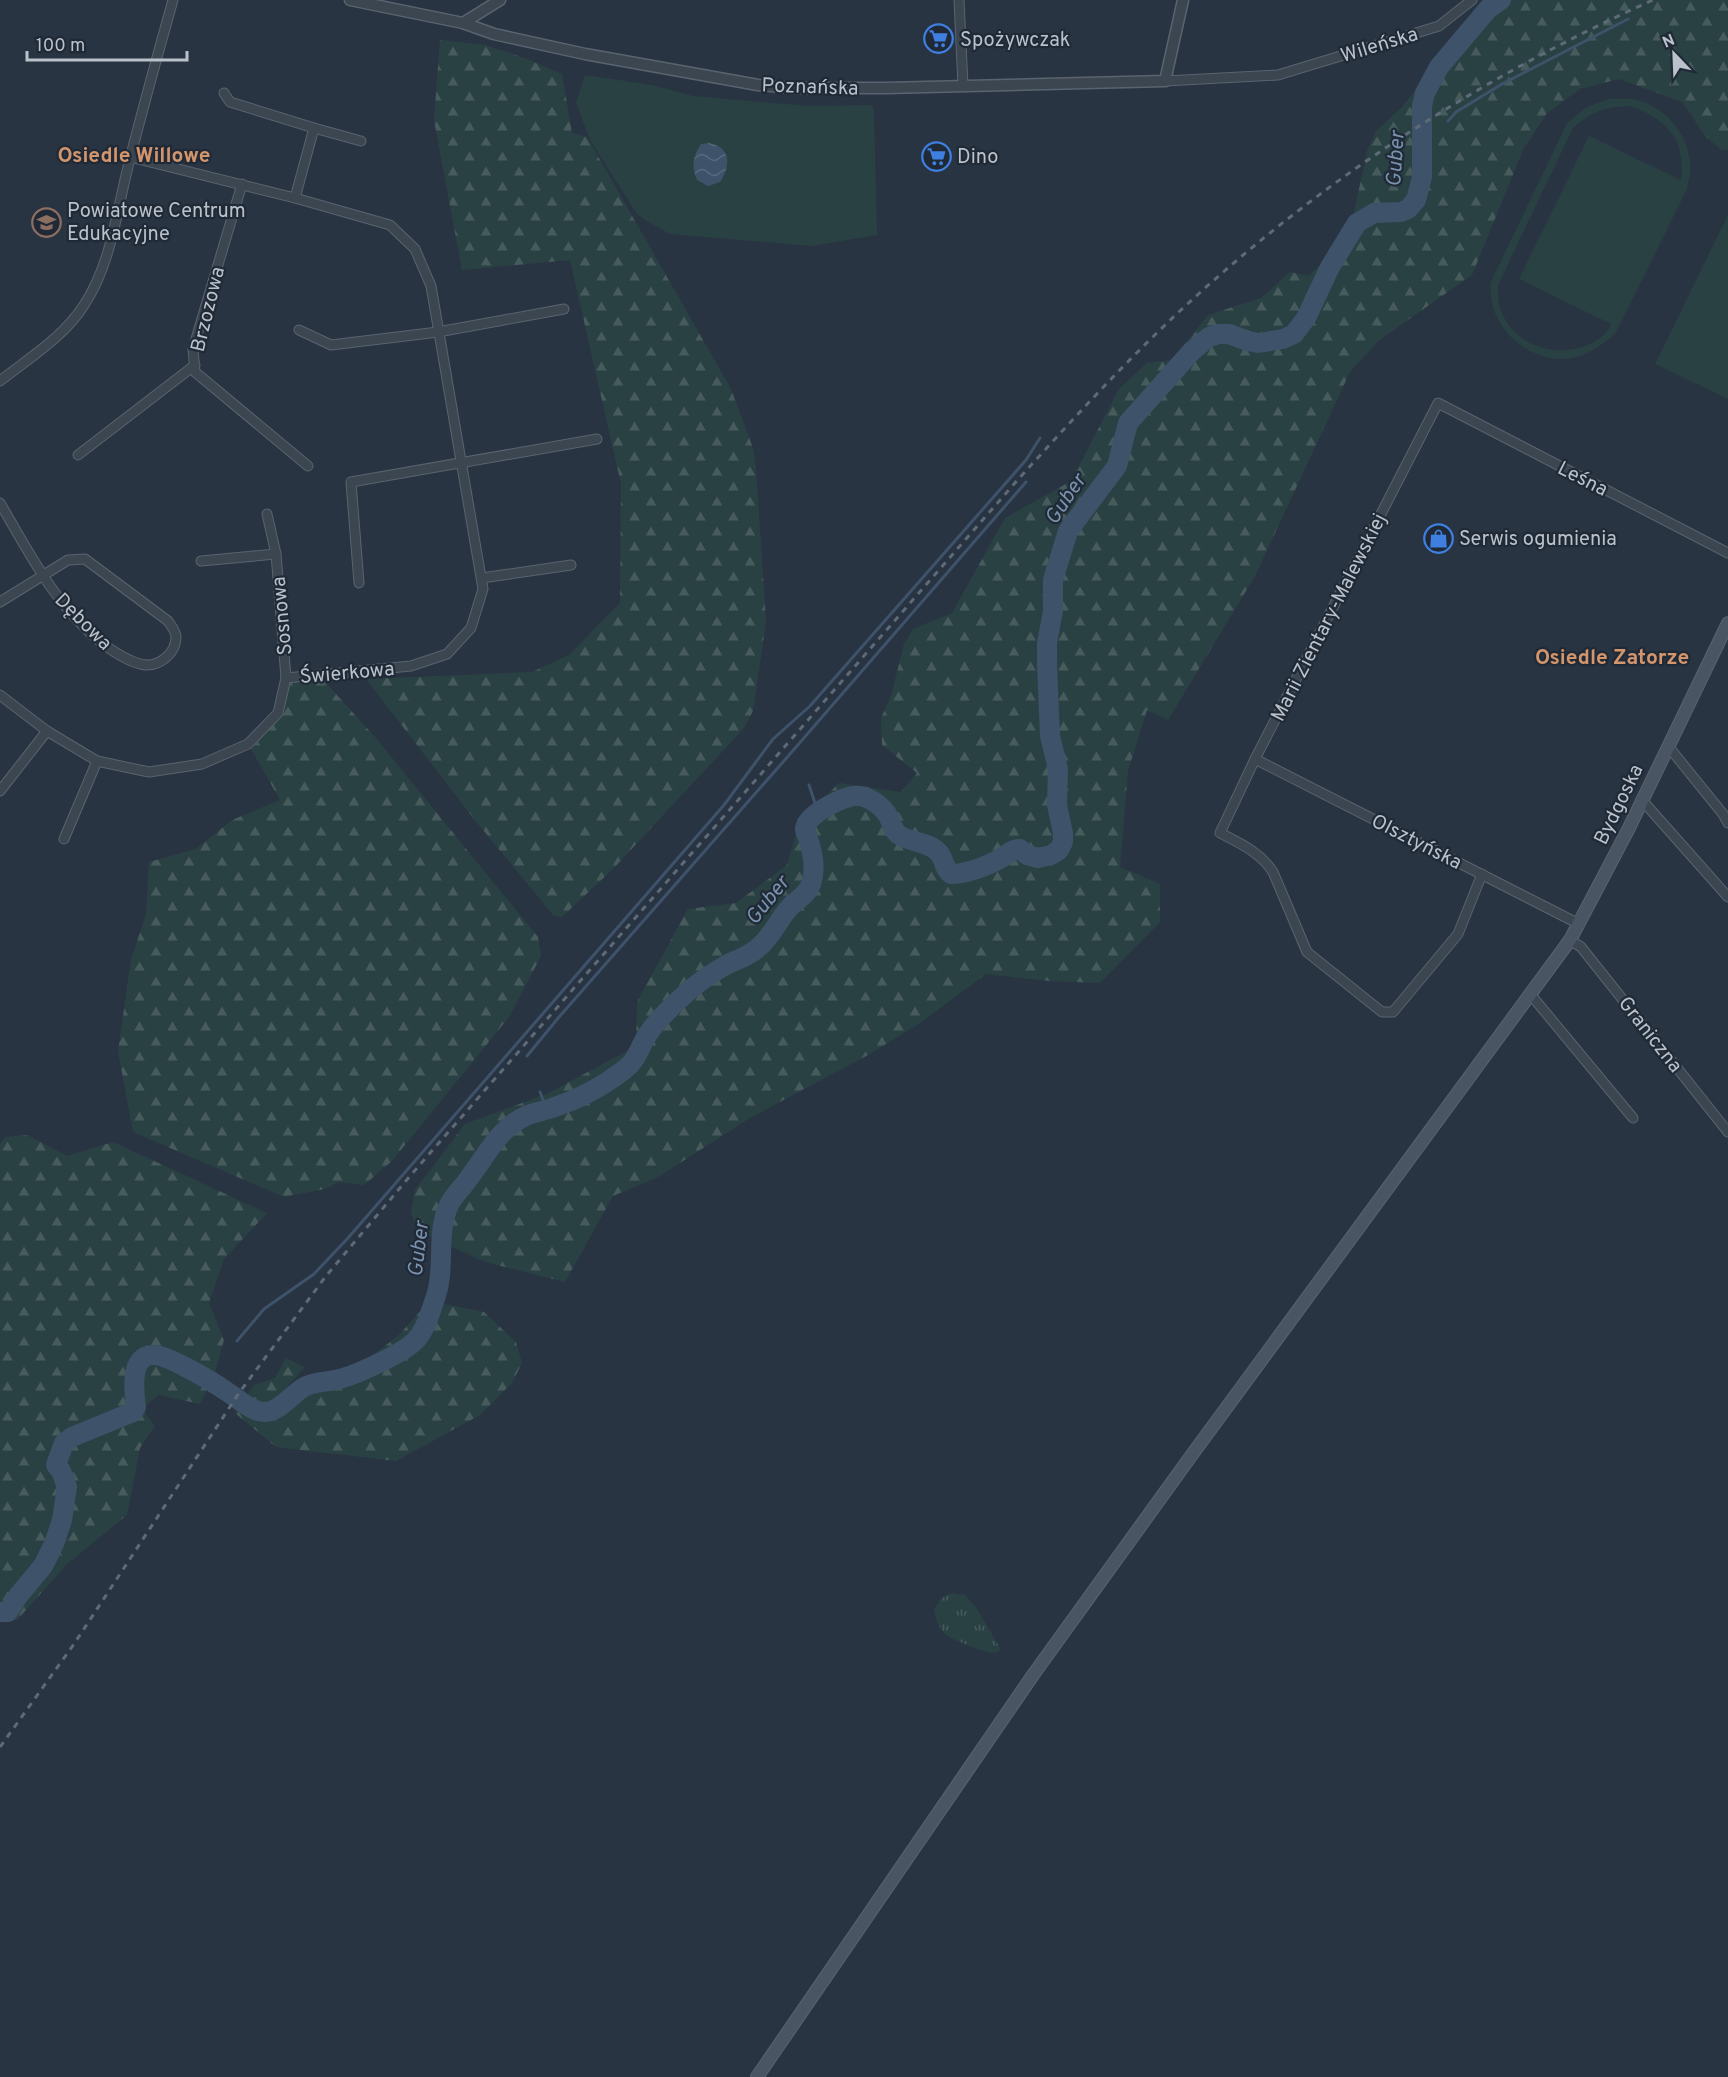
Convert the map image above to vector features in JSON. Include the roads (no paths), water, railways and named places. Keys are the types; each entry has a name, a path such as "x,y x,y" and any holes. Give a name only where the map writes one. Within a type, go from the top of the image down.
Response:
{"main road":[{"name":"Bydgoska","path":"757,2077 1040,1666 1191,1456 1570,940 1629,828 1728,622"}],"street":[{"path":"0,381 57,336 77,315 93,292 103,269 130,157 173,0"},
{"name":"Poznańska","path":"350,0 463,23 494,34 585,54 758,85 794,88 1165,81 1278,75"},
{"path":"463,23 500,0"},
{"path":"958,0 963,86"},
{"path":"1165,81 1183,0"},
{"name":"Wileńska","path":"1278,75 1439,26 1472,0"},
{"path":"224,93 230,102 361,141"},
{"path":"295,198 314,128"},
{"name":"Świerkowa","path":"0,695 47,731 97,761 149,772 202,764 248,744 279,713 286,678 411,666 447,654 471,628 483,590 431,286 415,249 390,225 242,184 130,157"},
{"name":"Brzozowa","path":"242,184 194,349 195,372 308,466"},
{"path":"299,330 331,345 438,332 564,309"},
{"name":"Brzozowa","path":"78,455 195,364"},
{"name":"Leśna","path":"1438,402 1728,553"},
{"name":"Marii Zientary-Malewskiej","path":"1438,402 1255,759 1220,833 1250,848 1265,860 1273,872 1307,952 1382,1012 1393,1012 1458,934 1482,874"},
{"path":"359,584 351,482 597,439"},
{"name":"Dębowa","path":"0,503 42,576 90,632 116,652 145,664 158,663 173,649 176,638 168,621 86,559 68,560 42,576"},
{"name":"Sosnowa","path":"267,514 276,554 286,678"},
{"name":"Sosnowa","path":"201,561 276,554"},
{"path":"482,579 571,565"},
{"path":"0,602 42,576"},
{"path":"0,791 47,731"},
{"path":"1668,746 1723,814 1728,824"},
{"name":"Olsztyńska","path":"1255,759 1579,924"},
{"path":"64,839 97,761"},
{"path":"1641,799 1728,897"},
{"name":"Graniczna","path":"1570,940 1581,947 1728,1132"},
{"path":"1531,995 1634,1118"}],"water":[{"path":"709,143 722,149 727,158 727,164 720,182 708,186 697,180 694,166 696,153 701,144"}],"waterway":[{"name":"Guber","path":"0,1612 8,1612 43,1566 54,1544 62,1520 67,1487 56,1465 64,1443 72,1437 133,1412 136,1407 135,1375 140,1361 146,1356 161,1356 180,1364 250,1407 265,1412 278,1408 306,1386 360,1372 391,1357 415,1341 428,1320 439,1285 443,1226 450,1203 494,1142 518,1120 580,1097 624,1070 635,1058 655,1024 682,997 709,975 749,954 765,942 787,911 805,894 811,884 813,862 805,829 816,814 849,797 865,797 880,806 899,835 935,849 951,874 981,868 1017,849 1038,858 1051,855 1059,850 1063,842 1063,833 1057,805 1058,769 1050,736 1047,643 1053,611 1053,580 1068,531 1117,466 1128,423 1192,351 1209,337 1219,334 1229,334 1258,343 1283,339 1294,334 1306,318 1330,267 1357,223 1374,213 1401,212 1408,209 1416,200 1422,177 1422,106 1425,93 1439,67 1488,9 1501,0"},
{"path":"1448,121 1456,112 1502,84 1628,19"},
{"name":"Guber","path":"1422,155 1428,153"},
{"name":"Guber","path":"1177,359 1180,363"},
{"path":"237,1341 264,1309 314,1274 348,1238 724,805 773,739 810,706 1026,460 1040,438"},
{"path":"527,1056 1026,482"},
{"path":"809,785 818,812"},
{"path":"540,1092 547,1110"}],"railway":[{"path":"0,1747 74,1644 239,1393 326,1276 410,1176 1014,484 1102,389 1194,298 1246,253 1355,169 1470,95 1591,29 1653,0"}],"place":[{"name":"Spożywczak","path":"939,39"},
{"name":"Dino","path":"936,156"},
{"name":"Powiatowe Centrum Edukacyjne","path":"46,222"},
{"name":"Serwis ogumienia","path":"1438,538"}],"district":[{"name":"Osiedle Willowe","path":"134,155"},
{"name":"Osiedle Zatorze","path":"1612,657"}]}
